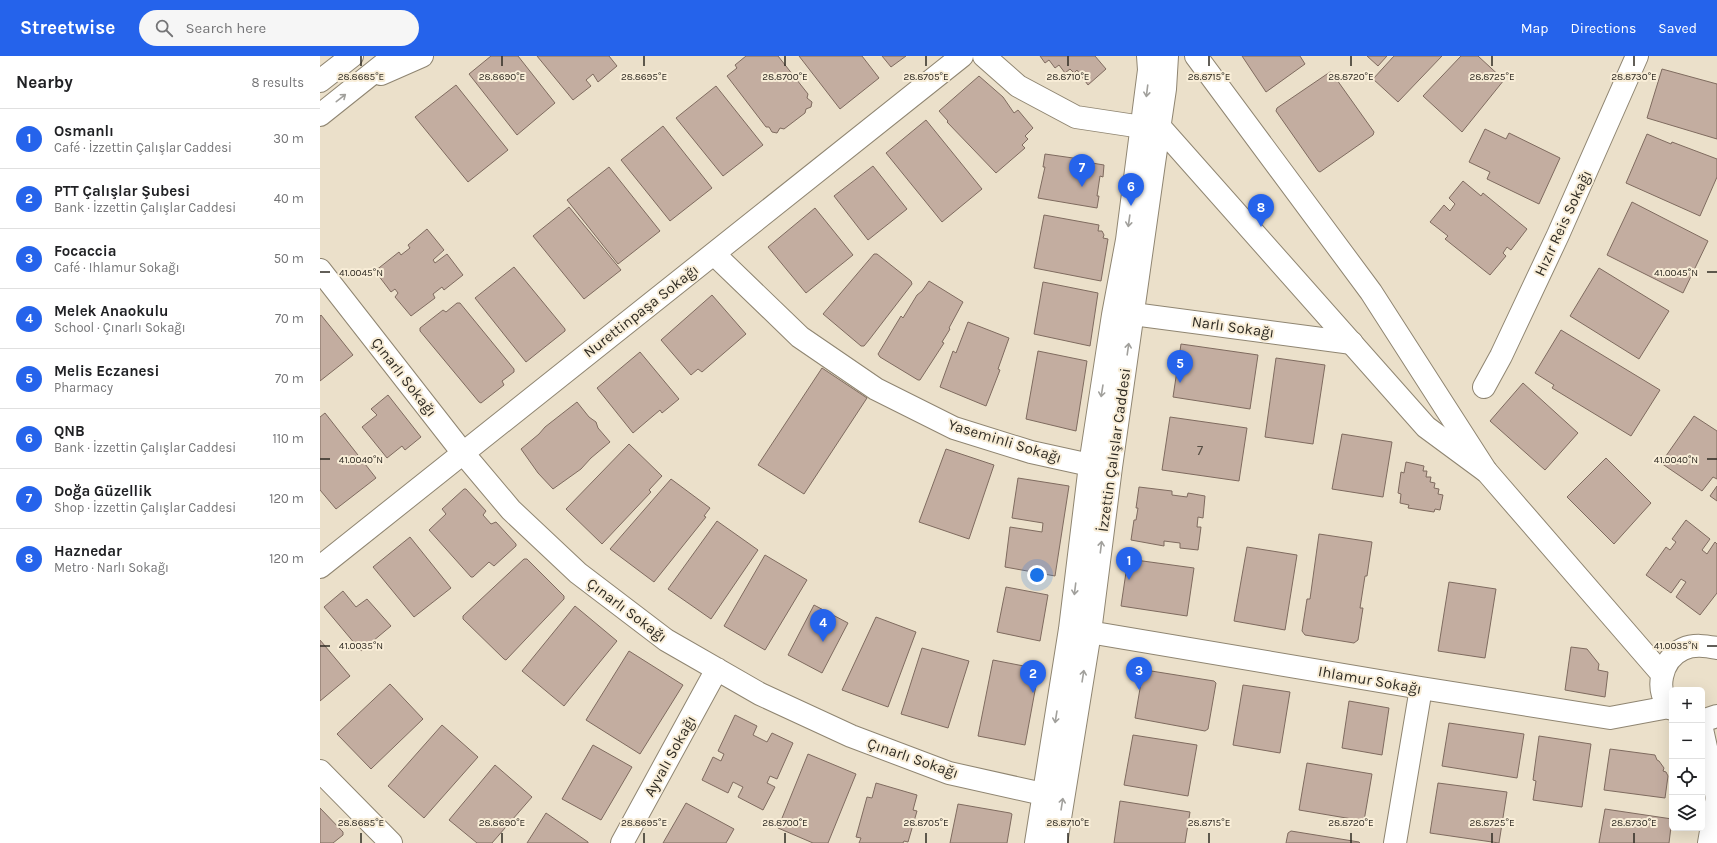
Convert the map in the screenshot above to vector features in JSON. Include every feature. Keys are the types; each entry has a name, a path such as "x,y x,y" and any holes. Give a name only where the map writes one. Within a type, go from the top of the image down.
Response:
{"street":[{"path":"320,81 352,56"},
{"path":"320,115 394,56"},
{"path":"361,82 422,56"},
{"name":"Nurettinpaşa Sokağı","path":"320,567 962,56"},
{"path":"984,56 1018,86 1076,117 1151,127 1352,343 1426,427 1486,472"},
{"path":"1148,56 1151,127"},
{"name":"İzzettin Çalışlar Caddesi","path":"1056,843 1080,631 1101,466 1123,314 1127,240 1151,127 1166,89 1167,56"},
{"path":"1196,56 1371,292 1486,472 1662,674"},
{"name":"Hızır Reis Sokağı","path":"1484,387 1501,356 1558,235 1637,56"},
{"name":"Yaseminli Sokağı","path":"714,254 800,337 876,389 954,428 1030,452 1101,466"},
{"name":"Çınarlı Sokağı","path":"320,270 463,453 512,510 578,573 666,640 760,694 852,736 948,773 1043,794"},
{"name":"Narlı Sokağı","path":"1123,314 1352,343"},
{"name":"İzzettin Çalışlar Caddesi","path":"1036,843 1043,794 1080,631"},
{"name":"Ihlamur Sokağı","path":"1080,631 1610,718 1669,708"},
{"path":"1669,704 1662,691 1662,674 1666,664 1683,648 1695,645 1717,648"},
{"name":"Ayvalı Sokağı","path":"622,843 717,669"},
{"path":"1395,843 1421,688"},
{"path":"1705,720 1717,716"},
{"path":"1705,743 1717,798 1709,843"},
{"path":"320,771 391,843"}],"building":[{"path":"491,56 518,56 555,103 517,135 469,74"},
{"path":"537,56 609,56 617,66 598,82 593,74 586,80 591,86 573,100"},
{"path":"746,56 778,56 808,94 807,98 812,102 811,107 806,109 805,113 784,129 780,128 777,133 772,132 769,127 766,127 727,76 737,68 735,65"},
{"path":"799,56 862,56 879,78 840,109"},
{"path":"882,56 906,56 891,67"},
{"path":"1040,56 1095,56 1106,69 1088,85 1077,70 1074,73 1070,69 1065,73 1059,65 1055,68 1049,60 1045,63"},
{"path":"1242,56 1300,56 1305,64 1266,92"},
{"path":"1367,56 1387,56 1378,66"},
{"path":"1394,56 1442,56 1398,102 1373,79"},
{"path":"1461,56 1478,56 1504,80 1462,132 1423,96"},
{"path":"1662,69 1717,84 1717,139 1647,118"},
{"path":"1330,72 1374,132 1373,135 1320,172 1276,111 1277,108"},
{"path":"979,76 1003,97 1014,113 1018,110 1033,128 1025,136 1028,139 1022,145 1025,148 996,173 947,122 948,121 939,111"},
{"path":"456,85 508,150 468,182 415,117"},
{"path":"716,86 763,145 723,176 676,118"},
{"path":"926,120 982,189 942,222 886,153"},
{"path":"663,126 712,188 670,221 621,160"},
{"path":"1485,129 1506,139 1509,133 1560,158 1539,204 1487,179 1490,172 1469,162"},
{"path":"1647,134 1671,144 1672,142 1717,159 1717,177 1700,216 1626,183"},
{"path":"1045,154 1080,159 1080,161 1104,165 1103,177 1100,176 1097,208 1038,198 1045,167 1043,167"},
{"path":"873,166 907,209 868,240 834,196"},
{"path":"609,167 660,231 618,264 567,200"},
{"path":"1463,181 1481,196 1483,193 1527,229 1511,250 1507,247 1503,253 1506,256 1490,275 1445,239 1448,236 1430,222 1444,205 1450,211 1455,204 1449,198"},
{"path":"1632,202 1708,241 1683,293 1607,255"},
{"path":"569,207 621,270 584,299 533,236"},
{"path":"815,208 853,255 806,293 768,247"},
{"path":"1044,215 1099,225 1098,231 1102,231 1104,235 1103,238 1108,239 1101,281 1034,268"},
{"path":"427,229 444,250 433,260 435,263 447,254 463,275 444,290 442,287 433,294 435,298 411,316 395,297 398,293 395,289 391,292 375,271 399,252 401,255 410,248 408,245"},
{"path":"874,254 877,254 911,281 912,284 869,340 864,346 861,346 823,314"},
{"path":"514,267 565,329 565,331 526,362 475,298"},
{"path":"1599,268 1669,311 1639,359 1570,316"},
{"path":"929,281 963,302 942,342 944,343 920,380 918,380 880,357 878,354 901,316 903,318 917,295"},
{"path":"1043,282 1098,293 1090,346 1034,334"},
{"path":"712,295 746,334 702,372 698,369 691,375 661,340"},
{"path":"457,303 460,303 514,369 514,372 502,381 504,385 481,403 420,331 420,328 443,310 446,312"},
{"path":"321,315 353,355 320,381 320,316"},
{"path":"968,322 1009,338 998,369 1000,370 986,406 940,387 953,351 956,353"},
{"path":"1561,330 1660,390 1631,436 1552,388 1554,385 1535,373"},
{"path":"1181,344 1258,355 1250,409 1173,397"},
{"path":"1038,351 1087,361 1076,431 1026,419"},
{"path":"640,352 679,399 662,413 660,410 633,433 597,388"},
{"path":"1276,358 1325,365 1313,444 1265,437"},
{"path":"822,368 867,398 804,494 758,465"},
{"path":"1523,383 1578,433 1545,470 1490,421"},
{"path":"388,395 421,437 405,450 402,446 387,458 362,427 377,415 371,409"},
{"path":"577,402 589,417 596,422 598,428 610,442 591,458 581,469 553,489 538,473 521,449 545,427"},
{"path":"325,413 376,478 336,509 320,490 320,417"},
{"path":"1694,416 1717,431 1717,479 1713,477 1702,491 1661,463"},
{"path":"1170,417 1247,428 1239,481 1162,470"},
{"path":"1342,434 1392,442 1383,497 1332,489"},
{"path":"629,444 662,476 649,490 651,492 602,544 566,509"},
{"path":"946,449 994,465 969,539 919,522"},
{"path":"1606,458 1651,503 1614,544 1567,497"},
{"path":"1406,462 1424,466 1423,471 1427,471 1426,477 1431,477 1430,482 1435,483 1434,488 1439,489 1438,494 1443,495 1440,510 1435,509 1434,512 1408,508 1409,505 1400,503 1401,494 1398,493 1401,472 1404,473"},
{"path":"1018,478 1069,486 1055,576 1005,567 1010,527 1042,532 1043,523 1012,518"},
{"path":"671,479 710,508 704,516 706,517 654,582 610,549"},
{"path":"1717,486 1717,501 1710,496"},
{"path":"1139,487 1172,491 1172,495 1187,497 1188,493 1205,496 1203,518 1198,517 1197,527 1201,527 1198,550 1180,548 1180,543 1164,541 1164,546 1131,540 1134,520 1136,520 1138,508 1136,508"},
{"path":"464,489 466,489 486,511 483,515 491,524 496,522 516,544 516,546 494,566 489,562 473,577 471,577 429,530 446,514 442,509"},
{"path":"1686,520 1710,539 1702,550 1707,554 1715,542 1717,544 1717,593 1700,615 1676,597 1686,582 1681,579 1671,593 1646,575 1666,547 1670,550 1676,542 1672,539"},
{"path":"717,521 758,550 711,619 668,589"},
{"path":"1319,534 1372,542 1360,608 1363,608 1358,640 1354,643 1305,635 1302,631 1307,599 1310,599"},
{"path":"410,537 451,588 414,617 373,567"},
{"path":"1247,547 1297,555 1285,630 1234,621"},
{"path":"765,555 807,580 765,650 724,626"},
{"path":"524,559 527,559 564,596 564,599 506,660 463,619 463,616"},
{"path":"1128,559 1194,568 1187,616 1121,606"},
{"path":"1449,582 1496,589 1485,658 1438,651"},
{"path":"1006,587 1048,595 1040,641 997,632"},
{"path":"343,591 356,607 367,599 391,626 361,651 324,607"},
{"path":"814,605 848,623 822,673 788,655"},
{"path":"575,606 617,641 564,706 522,671"},
{"path":"876,617 916,632 888,707 842,690"},
{"path":"320,640 350,676 320,701"},
{"path":"1571,647 1587,649 1599,664 1598,670 1608,672 1605,697 1565,690"},
{"path":"922,648 969,661 948,728 901,714"},
{"path":"629,651 683,685 640,754 586,720"},
{"path":"993,660 1039,669 1025,745 978,736"},
{"path":"1145,670 1214,681 1216,683 1208,729 1205,731 1135,718 1143,671"},
{"path":"390,684 423,719 371,769 337,734"},
{"path":"1243,685 1290,692 1280,753 1233,745"},
{"path":"1349,701 1389,708 1382,755 1342,748"},
{"path":"735,715 757,726 753,735 767,742 772,733 793,743 777,779 770,776 767,783 775,787 763,810 738,797 743,787 733,782 728,793 702,780 713,757 721,761 724,754 718,751"},
{"path":"1449,723 1524,734 1517,778 1442,766"},
{"path":"442,725 478,757 424,818 388,786"},
{"path":"1133,735 1197,745 1188,796 1124,785"},
{"path":"1539,736 1591,744 1582,807 1533,800 1536,781 1533,780"},
{"path":"593,745 632,767 601,820 562,799"},
{"path":"1610,749 1655,755 1657,760 1664,768 1663,771 1666,772 1668,776 1665,798 1604,790"},
{"path":"808,754 856,774 828,843 813,843 778,828"},
{"path":"1307,763 1372,774 1364,821 1299,810"},
{"path":"495,765 532,797 492,843 477,843 449,820"},
{"path":"876,783 917,795 913,810 917,811 908,842 859,843 861,838 856,837 867,797 872,798"},
{"path":"1438,783 1507,792 1499,843 1430,833"},
{"path":"1120,801 1190,812 1185,843 1114,843"},
{"path":"686,803 734,829 726,843 663,843"},
{"path":"958,804 1012,814 1007,843 950,843"},
{"path":"320,808 343,832 343,835 333,843 320,843"},
{"path":"1605,809 1669,819 1669,831 1670,831 1669,843 1599,843"},
{"path":"546,813 588,842 588,843 527,843"},
{"path":"1291,831 1360,843 1286,843 1288,833"}],"place":[{"name":"Doğa Güzellik","path":"1082,187"},
{"name":"QNB","path":"1131,206"},
{"name":"Haznedar","path":"1261,227"},
{"name":"Melis Eczanesi","path":"1180,383"},
{"name":"Osmanlı","path":"1129,580"},
{"name":"Melek Anaokulu","path":"823,642"},
{"name":"Focaccia","path":"1139,690"},
{"name":"PTT Çalışlar Şubesi","path":"1033,693"}]}
